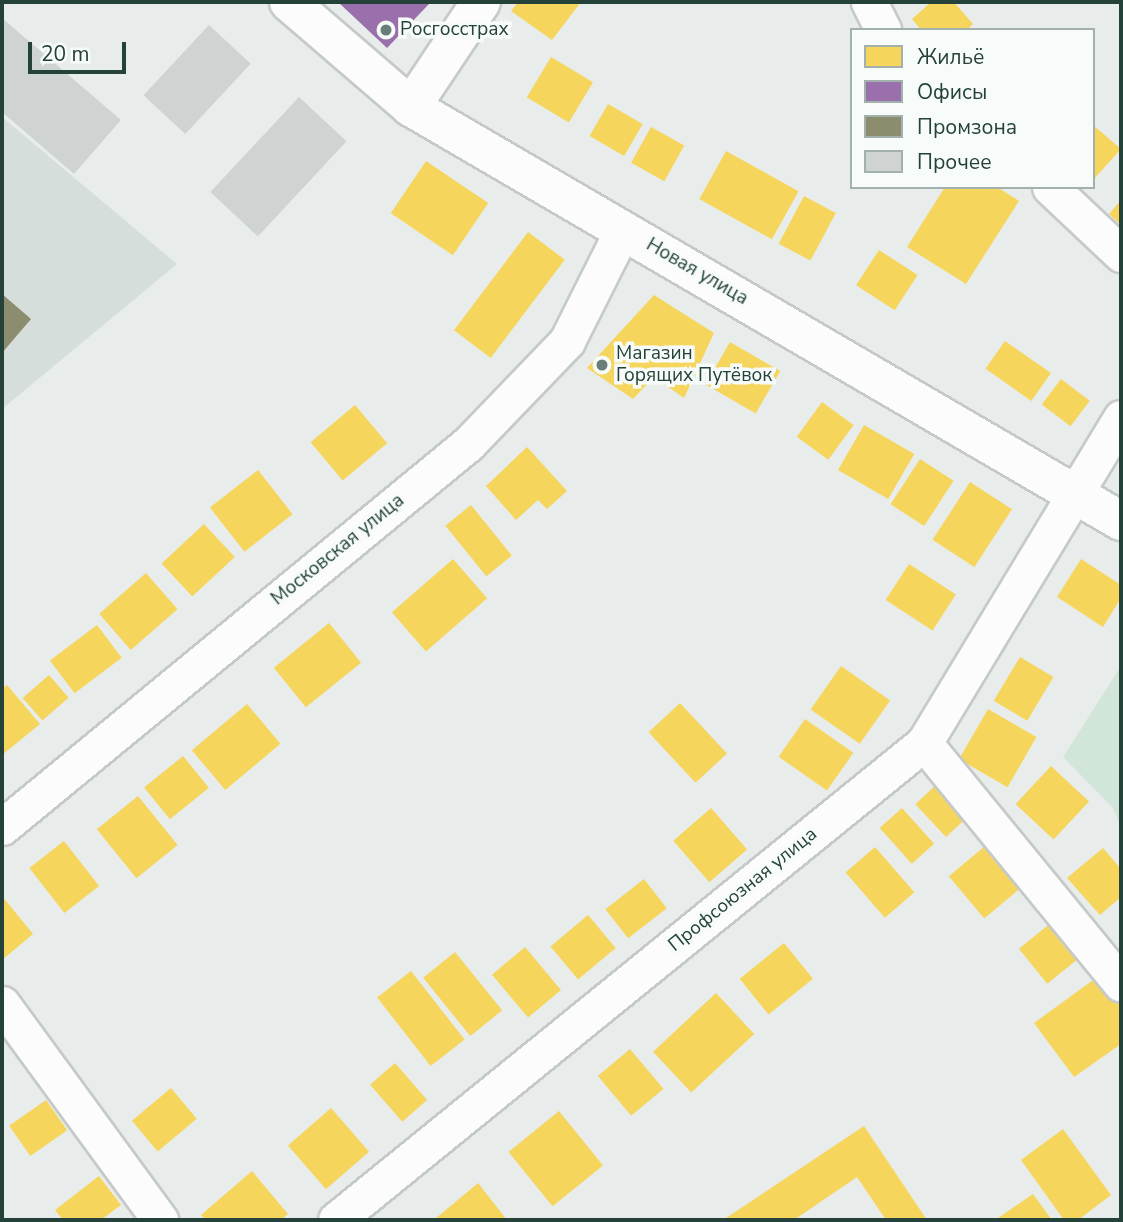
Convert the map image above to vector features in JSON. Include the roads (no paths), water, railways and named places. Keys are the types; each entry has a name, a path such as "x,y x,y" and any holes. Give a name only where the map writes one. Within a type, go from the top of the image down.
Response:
{"street":[{"name":"Новая улица","path":"289,2 411,107 1121,521"},
{"path":"411,107 481,2"},
{"path":"869,2 882,28"},
{"path":"1052,189 1121,254"},
{"name":"Московская улица","path":"2,827 468,444 567,341 623,229"},
{"name":"Профсоюзная улица","path":"336,1220 924,743 1121,418"},
{"path":"924,743 1121,984"},
{"path":"2,1004 160,1220"}],"place":[{"name":"Росгосстрах","path":"386,30"},
{"name":"Магазин Горящих Путёвок","path":"602,365"}]}
